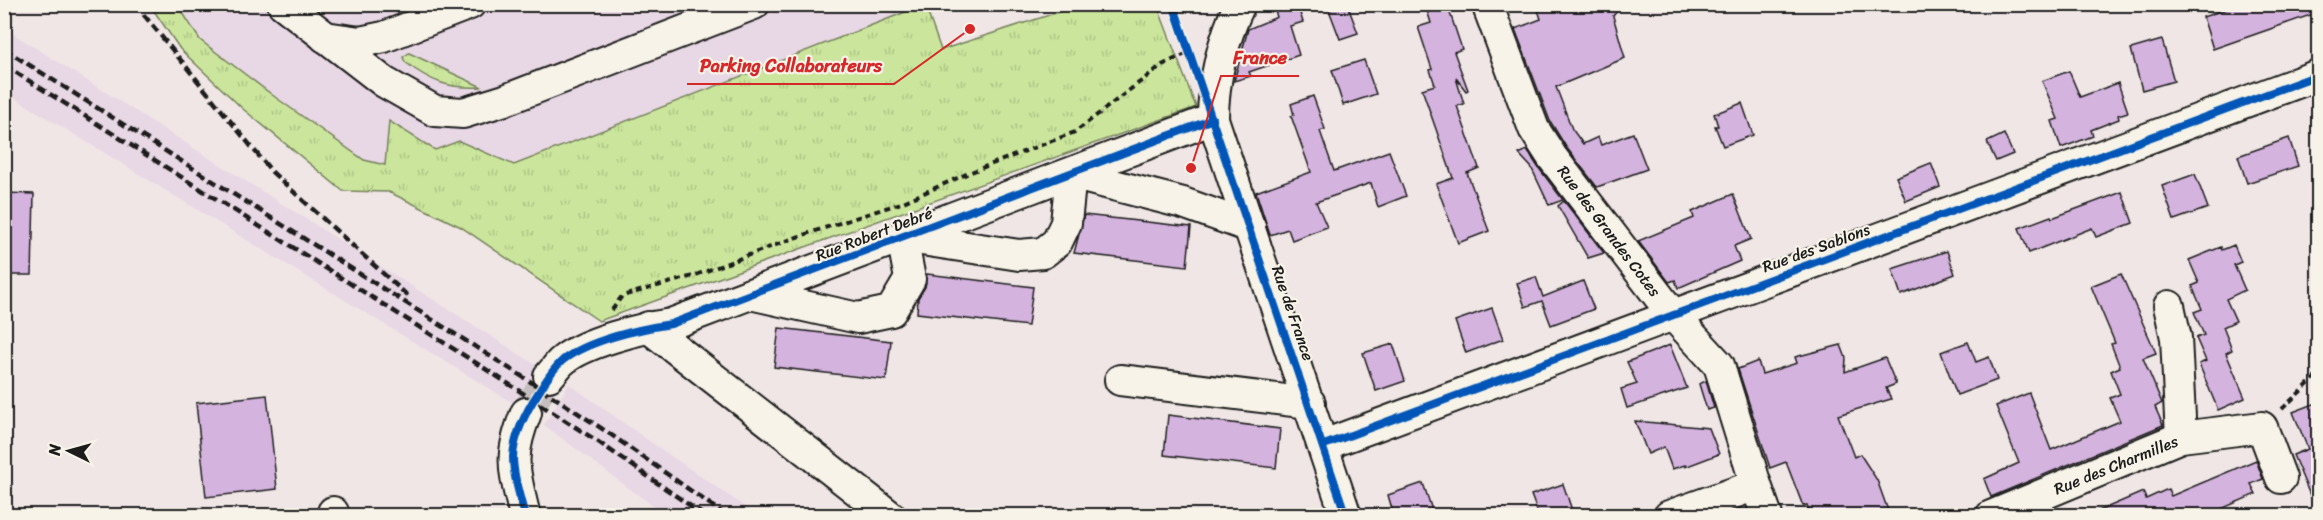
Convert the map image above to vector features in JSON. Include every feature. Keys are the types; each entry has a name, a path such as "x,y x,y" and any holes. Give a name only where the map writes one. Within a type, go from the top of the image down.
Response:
{"street":[{"path":"283,4 384,82 435,111 463,113 505,100 754,4"},
{"path":"325,37 360,42 384,37 470,4"},
{"name":"Rue de France","path":"1240,4 1234,16 1213,88 1213,119 1310,404 1341,514"},
{"name":"Rue des Grandes Cotes","path":"1487,4 1534,129 1552,157 1673,315 1719,365 1767,516"},
{"name":"Rue des Sablons","path":"1323,445 2319,75"},
{"name":"Rue Robert Debré","path":"549,376 562,361 588,346 648,327 671,324 1213,119"},
{"path":"750,294 858,318 891,311 910,279 902,237 1019,255 1043,253 1057,242 1066,223 1071,174 1182,202 1250,227"},
{"path":"2169,306 2176,338 2181,437"},
{"path":"648,327 890,516"},
{"path":"1120,380 1310,404"},
{"path":"525,516 513,460 517,436 526,413"},
{"path":"2262,427 2282,478"},
{"name":"Rue des Charmilles","path":"1991,516 2181,437 2262,427"},
{"path":"1669,516 1756,485"}],"path":[{"path":"609,315 622,296 693,276 797,237 901,203 971,172 1075,132 1162,64 1190,52"},
{"path":"2262,427 2319,375"}],"shaded area":[{"path":"906,4 914,9 514,165 459,141 385,165 364,160 200,40 178,5"},
{"path":"4,28 541,368 518,406 5,92"},
{"path":"569,384 757,515 665,515 544,425"}],"green space":[{"path":"150,5 178,5 200,40 364,160 385,165 389,121 435,150 459,141 514,165 913,9 906,5 925,5 941,50 1071,8 1070,5 1157,5 1196,107 599,321 461,227 389,192 343,191 243,109 180,49"},
{"path":"409,53 482,87 450,85 423,75 405,62 403,57"}],"building":[{"path":"1273,4 1297,4 1303,22 1290,26 1299,55 1249,72 1251,76 1234,81 1248,29 1277,17"},
{"path":"1347,4 1358,33 1340,39 1329,10"},
{"path":"1425,4 1447,4 1462,49 1454,52 1468,90 1466,91 1456,78 1464,104 1457,106 1479,168 1467,173 1489,231 1458,243 1436,184 1453,178 1422,89 1435,85 1418,27 1431,23"},
{"path":"1536,4 1623,4 1613,16 1625,58 1556,87 1572,129 1583,144 1598,137 1601,145 1633,133 1647,169 1597,187 1566,147 1550,121 1515,29 1541,19"},
{"path":"2241,4 2319,4 2319,12 2213,49 2203,17"},
{"path":"2162,40 2174,81 2142,90 2131,49"},
{"path":"1364,60 1376,94 1343,105 1332,70"},
{"path":"2069,71 2080,97 2118,83 2128,112 2118,115 2119,119 2091,130 2093,136 2061,148 2052,121 2058,119 2042,81"},
{"path":"1313,96 1325,129 1320,131 1334,171 1389,151 1406,196 1378,207 1371,183 1316,202 1327,227 1292,240 1288,229 1270,235 1256,192 1311,172 1291,116 1294,115 1291,104"},
{"path":"1742,103 1753,135 1723,146 1715,126 1718,126 1714,114"},
{"path":"2004,134 2013,154 1996,161 1987,142"},
{"path":"2289,138 2298,166 2247,183 2238,156"},
{"path":"1527,150 1563,200 1549,205 1531,167 1519,154"},
{"path":"1931,163 1940,187 1906,201 1896,177"},
{"path":"2195,174 2208,208 2174,220 2162,186"},
{"path":"2122,192 2133,223 2096,237 2092,228 2029,253 2019,228"},
{"path":"4,193 34,194 32,275 4,275"},
{"path":"1733,194 1751,239 1734,246 1740,261 1678,288 1675,280 1669,282 1638,241 1694,218 1692,212"},
{"path":"1564,201 1604,253 1588,258 1558,206"},
{"path":"1084,215 1191,227 1187,266 1074,253"},
{"path":"2234,245 2241,262 2234,265 2245,290 2226,299 2236,321 2223,327 2232,350 2226,353 2245,398 2218,410 2199,364 2206,361 2196,338 2204,335 2194,312 2202,309 2192,286 2199,283 2189,260 2221,247 2222,250"},
{"path":"1947,251 1955,274 1901,295 1892,269"},
{"path":"927,274 1033,287 1028,326 917,313 918,298 925,287"},
{"path":"2121,274 2156,353 2143,358 2162,403 2155,407 2163,425 1991,497 1984,479 2019,463 1996,406 2029,393 2051,450 2120,421 2110,398 2120,394 2111,371 2120,367 2111,344 2115,343 2091,286"},
{"path":"1536,277 1543,297 1583,281 1594,309 1551,325 1542,301 1525,307 1517,283"},
{"path":"1492,308 1503,339 1466,353 1455,321"},
{"path":"779,328 891,341 886,380 774,367"},
{"path":"1968,342 1976,362 1989,357 1997,380 1957,395 1941,352"},
{"path":"1393,344 1405,381 1376,391 1363,353"},
{"path":"1670,345 1687,388 1627,408 1621,389 1637,384 1627,362"},
{"path":"1841,345 1846,358 1845,372 1885,358 1896,384 1886,388 1891,399 1838,415 1854,457 1860,454 1877,480 1890,516 1811,516 1807,505 1803,506 1786,462 1770,468 1738,369 1758,361 1762,374 1797,363 1795,357"},
{"path":"1706,381 1714,408 1707,410 1699,384"},
{"path":"267,395 277,489 206,497 196,403"},
{"path":"2319,402 2318,514 2293,455 2308,449 2293,412"},
{"path":"1168,415 1280,429 1276,468 1164,455"},
{"path":"1635,421 1709,428 1719,454 1685,467 1685,465 1672,469 1664,447 1648,454"},
{"path":"2256,460 2263,479 2251,484 2256,494 2205,516 2087,516 2143,492 2146,499 2168,489 2171,496"},
{"path":"1423,483 1434,516 1394,516 1388,495"},
{"path":"1563,484 1574,516 1539,516 1531,495"}],"tunnel":[{"path":"526,413 549,376"}],"railway":[{"path":"135,4 272,172 409,297"},
{"path":"4,49 531,382 727,516"},
{"path":"4,65 484,368 597,441 705,516"}],"cycle path":[{"path":"1173,4 1346,516"},
{"path":"1324,445 2318,75"},
{"path":"525,516 513,464 517,435 529,407 550,374 558,364 574,353 615,336 671,324 1213,119"}],"place":[{"name":"Parking Collaborateurs","path":"970,29"},
{"name":"France","path":"1191,168"}]}
